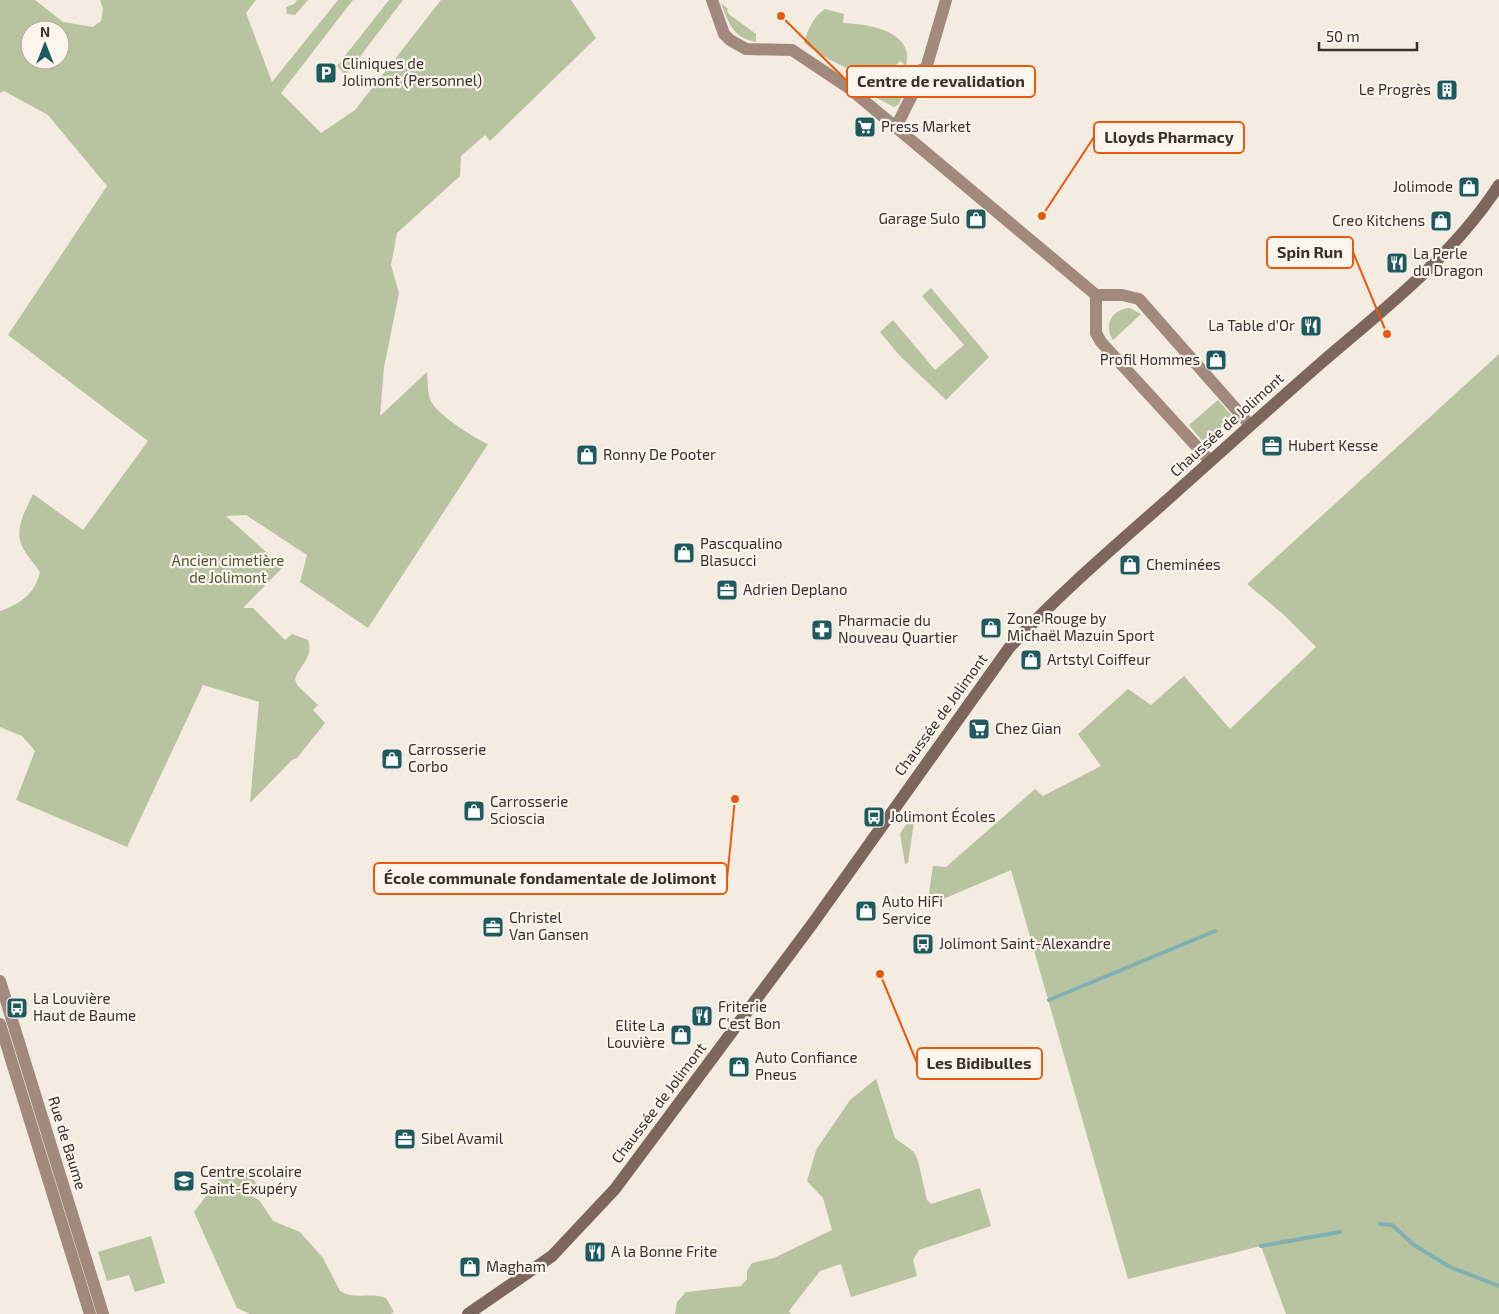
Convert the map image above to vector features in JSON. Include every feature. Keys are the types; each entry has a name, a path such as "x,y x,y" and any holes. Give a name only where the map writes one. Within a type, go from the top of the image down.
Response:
{"main road":[{"name":"Chaussée de Jolimont","path":"468,1314 552,1256 604,1203 796,947 1009,648 1041,613 1250,424 1386,307 1455,241 1479,214 1499,185"}],"street":[{"path":"712,0 721,26 730,40 746,49 792,50 849,88 1096,295 1122,295 1139,299 1250,424"},
{"path":"896,127 927,64 946,0"},
{"path":"849,88 880,90 904,85 927,64"},
{"path":"1096,295 1096,333 1101,342 1210,461"},
{"name":"Rue de Baume","path":"0,981 103,1314"},
{"name":"Rue de Baume","path":"0,1024 90,1314"}],"green space":[{"name":"Ancien cimetière de Jolimont","path":"0,0 35,0 60,20 20,20 20,70 70,70 70,23 93,27 101,21 103,9 100,0 256,0 246,13 272,82 338,0 353,0 281,93 321,133 355,110 441,0 571,0 596,38 490,141 485,135 461,156 460,176 397,233 391,265 399,293 384,367 380,416 427,372 428,393 433,405 446,418 488,444 368,628 300,582 307,555 246,515 226,516 283,567 243,608 253,608 285,640 292,634 308,640 308,656 295,679 297,685 318,705 313,710 325,723 297,758 292,760 250,803 259,702 203,685 127,847 16,800 35,751 22,736 0,727 0,611 26,597 38,580 40,572 22,546 19,533 24,513 33,494 83,530 148,441 8,335 107,186 48,115 4,91 0,93"},
{"path":"297,0 308,0 295,15 287,14 286,7 294,4"},
{"path":"389,0 403,0 346,75 337,66"},
{"path":"721,3 728,9 727,11 730,15 756,34 756,42 742,37 732,28"},
{"path":"825,9 844,14 843,23 870,26 896,37 906,50 906,66 900,61 894,67 898,73 885,79 876,78 866,76 841,65 809,47 804,42 808,32 814,19"},
{"path":"903,88 905,90 899,104 894,107 877,98 876,95"},
{"path":"931,288 989,357 946,400 899,355 880,332 893,320 935,370 964,345 922,296"},
{"path":"1130,308 1141,314 1113,340 1109,329 1111,319 1118,311"},
{"path":"1499,354 1499,1314 1286,1314 1261,1246 1128,1279 1011,870 927,906 933,866 946,867 1035,789 1043,796 1101,766 1078,734 1128,689 1151,705 1184,676 1230,729 1316,647 1283,614 1247,584"},
{"path":"1218,400 1233,417 1204,443 1189,425"},
{"path":"910,818 914,822 908,863 905,864 900,834"},
{"path":"876,1079 895,1138 914,1152 918,1161 927,1200 931,1204 980,1188 991,1226 919,1250 913,1260 917,1276 851,1297 841,1264 820,1271 789,1311 791,1314 675,1314 677,1302 686,1292 741,1286 747,1279 747,1271 752,1263 774,1258 832,1230 823,1198 807,1181 816,1150 850,1100"},
{"path":"229,1166 247,1172 256,1183 249,1195 259,1200 273,1221 300,1232 323,1258 340,1291 357,1296 380,1296 386,1298 394,1312 391,1314 250,1314 237,1308 194,1212"},
{"path":"151,1236 165,1283 135,1292 129,1275 107,1281 98,1252"}],"waterway":[{"path":"1049,1000 1215,931"},
{"path":"1380,1224 1392,1225 1414,1245 1450,1267 1499,1286"},
{"path":"1261,1246 1340,1232"}],"place":[{"name":"Centre de revalidation","path":"781,16"},
{"name":"Cliniques de Jolimont (Personnel)","path":"326,73"},
{"name":"Le Progrès","path":"1447,90"},
{"name":"Press Market","path":"865,127"},
{"name":"Jolimode","path":"1469,187"},
{"name":"Lloyds Pharmacy","path":"1042,216"},
{"name":"Garage Sulo","path":"976,219"},
{"name":"Creo Kitchens","path":"1441,221"},
{"name":"La Perle du Dragon","path":"1397,263"},
{"name":"La Table d'Or","path":"1311,326"},
{"name":"Spin Run","path":"1387,334"},
{"name":"Profil Hommes","path":"1216,360"},
{"name":"Hubert Kesse","path":"1272,446"},
{"name":"Ronny De Pooter","path":"587,455"},
{"name":"Pascqualino Blasucci","path":"684,553"},
{"name":"Cheminées","path":"1130,565"},
{"name":"Adrien Deplano","path":"727,590"},
{"name":"Zone Rouge by Michaël Mazuin Sport","path":"991,628"},
{"name":"Pharmacie du Nouveau Quartier","path":"822,630"},
{"name":"Artstyl Coiffeur","path":"1031,660"},
{"name":"Chez Gian","path":"979,729"},
{"name":"Carrosserie Corbo","path":"392,759"},
{"name":"École communale fondamentale de Jolimont","path":"735,799"},
{"name":"Carrosserie Scioscia","path":"474,811"},
{"name":"Jolimont Écoles","path":"874,817"},
{"name":"Auto HiFi Service","path":"866,911"},
{"name":"Christel Van Gansen","path":"493,927"},
{"name":"Jolimont Saint-Alexandre","path":"923,944"},
{"name":"Les Bidibulles","path":"880,974"},
{"name":"La Louvière Haut de Baume","path":"17,1008"},
{"name":"Friterie C'est Bon","path":"702,1016"},
{"name":"Elite La Louvière","path":"681,1035"},
{"name":"Auto Confiance Pneus","path":"739,1067"},
{"name":"Sibel Avamil","path":"405,1139"},
{"name":"Centre scolaire Saint-Exupéry","path":"184,1181"},
{"name":"A la Bonne Frite","path":"595,1252"},
{"name":"Magham","path":"470,1267"}]}
